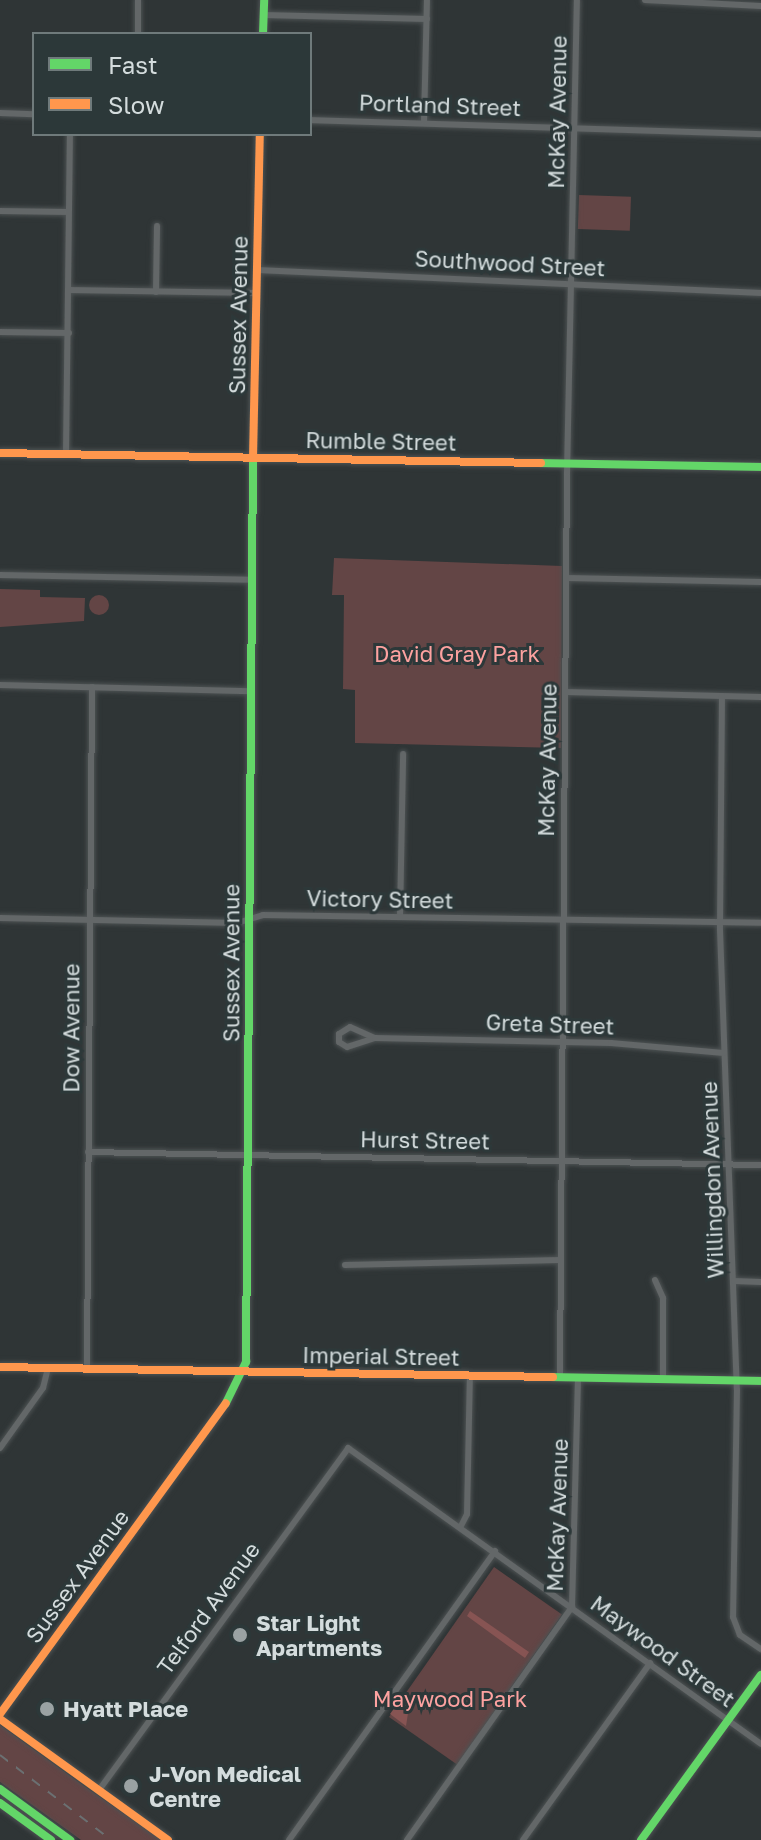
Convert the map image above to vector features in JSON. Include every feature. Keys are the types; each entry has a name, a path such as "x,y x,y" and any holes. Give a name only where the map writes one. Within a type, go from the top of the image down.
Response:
{"street":[{"path":"138,0 138,32"},
{"path":"263,32 264,0"},
{"path":"424,122 427,0"},
{"name":"McKay Avenue","path":"560,1377 568,463 577,0"},
{"path":"645,0 761,6"},
{"path":"263,15 427,19"},
{"path":"0,113 32,114"},
{"name":"Portland Street","path":"312,120 761,134"},
{"path":"66,454 70,136"},
{"name":"Sussex Avenue","path":"0,1717 235,1390 243,1371 248,1155 251,580 260,136"},
{"path":"0,211 68,212"},
{"path":"156,292 157,226"},
{"name":"Southwood Street","path":"257,270 761,293"},
{"path":"68,290 257,293"},
{"path":"0,332 69,333"},
{"name":"Rumble Street","path":"0,453 761,467"},
{"path":"0,575 251,580"},
{"path":"567,578 761,582"},
{"path":"0,685 251,691"},
{"name":"Dow Avenue","path":"87,1369 92,687"},
{"path":"566,692 761,697"},
{"name":"Willingdon Avenue","path":"722,696 720,923 737,1380 733,1617 740,1635 761,1649"},
{"path":"400,917 403,754"},
{"name":"Victory Street","path":"0,918 237,923 263,915 761,923"},
{"name":"Greta Street","path":"375,1038 350,1027 339,1034 339,1042 347,1047 375,1038 562,1041 724,1053"},
{"name":"Hurst Street","path":"88,1152 761,1165"},
{"path":"345,1265 560,1260"},
{"path":"655,1280 663,1298 663,1379"},
{"path":"734,1281 761,1282"},
{"name":"Imperial Street","path":"0,1367 761,1381"},
{"path":"0,1448 43,1388 48,1368"},
{"path":"461,1526 467,1511 470,1376"},
{"name":"McKay Avenue","path":"407,1840 572,1607 578,1377"},
{"name":"Maywood Street","path":"348,1448 461,1526 761,1744"},
{"name":"Telford Avenue","path":"99,1790 348,1448"},
{"path":"289,1840 495,1551"},
{"path":"523,1840 650,1663"},
{"path":"641,1840 761,1675"},
{"path":"0,1717 168,1840"},
{"path":"0,1789 70,1840"},
{"path":"0,1803 51,1840"}],"green space":[{"path":"579,195 631,197 630,231 578,229"},
{"name":"David Gray Park","path":"334,558 562,566 561,748 355,743 355,690 343,689 344,595 332,595"},
{"path":"0,589 40,590 40,597 85,598 84,621 0,627"},
{"path":"99,595 106,598 109,605 106,612 99,615 92,612 89,605 92,598"},
{"name":"Maywood Park","path":"494,1567 562,1615 457,1765 389,1717"},
{"path":"0,1725 161,1840 81,1840 0,1782"}],"shaded area":[{"path":"470,1611 529,1652 525,1658 467,1616"},
{"path":"408,1702 406,1726 390,1714 398,1703"}],"railway":[{"path":"0,1755 111,1840"}],"traffic: fast":[{"path":"263,32 264,0"},
{"path":"226,1403 246,1362 253,458"},
{"path":"541,463 761,467"},
{"path":"553,1377 761,1381"},
{"path":"641,1840 761,1675"},
{"path":"0,1789 70,1840"},
{"path":"0,1803 51,1840"}],"traffic: slow":[{"path":"253,458 260,136"},
{"path":"0,453 541,463"},
{"path":"0,1367 553,1377"},
{"path":"0,1714 226,1403"},
{"path":"0,1719 168,1840"}],"place":[{"name":"Star Light Apartments","path":"240,1635"},
{"name":"Hyatt Place","path":"47,1709"},
{"name":"J-Von Medical Centre","path":"131,1786"}]}
